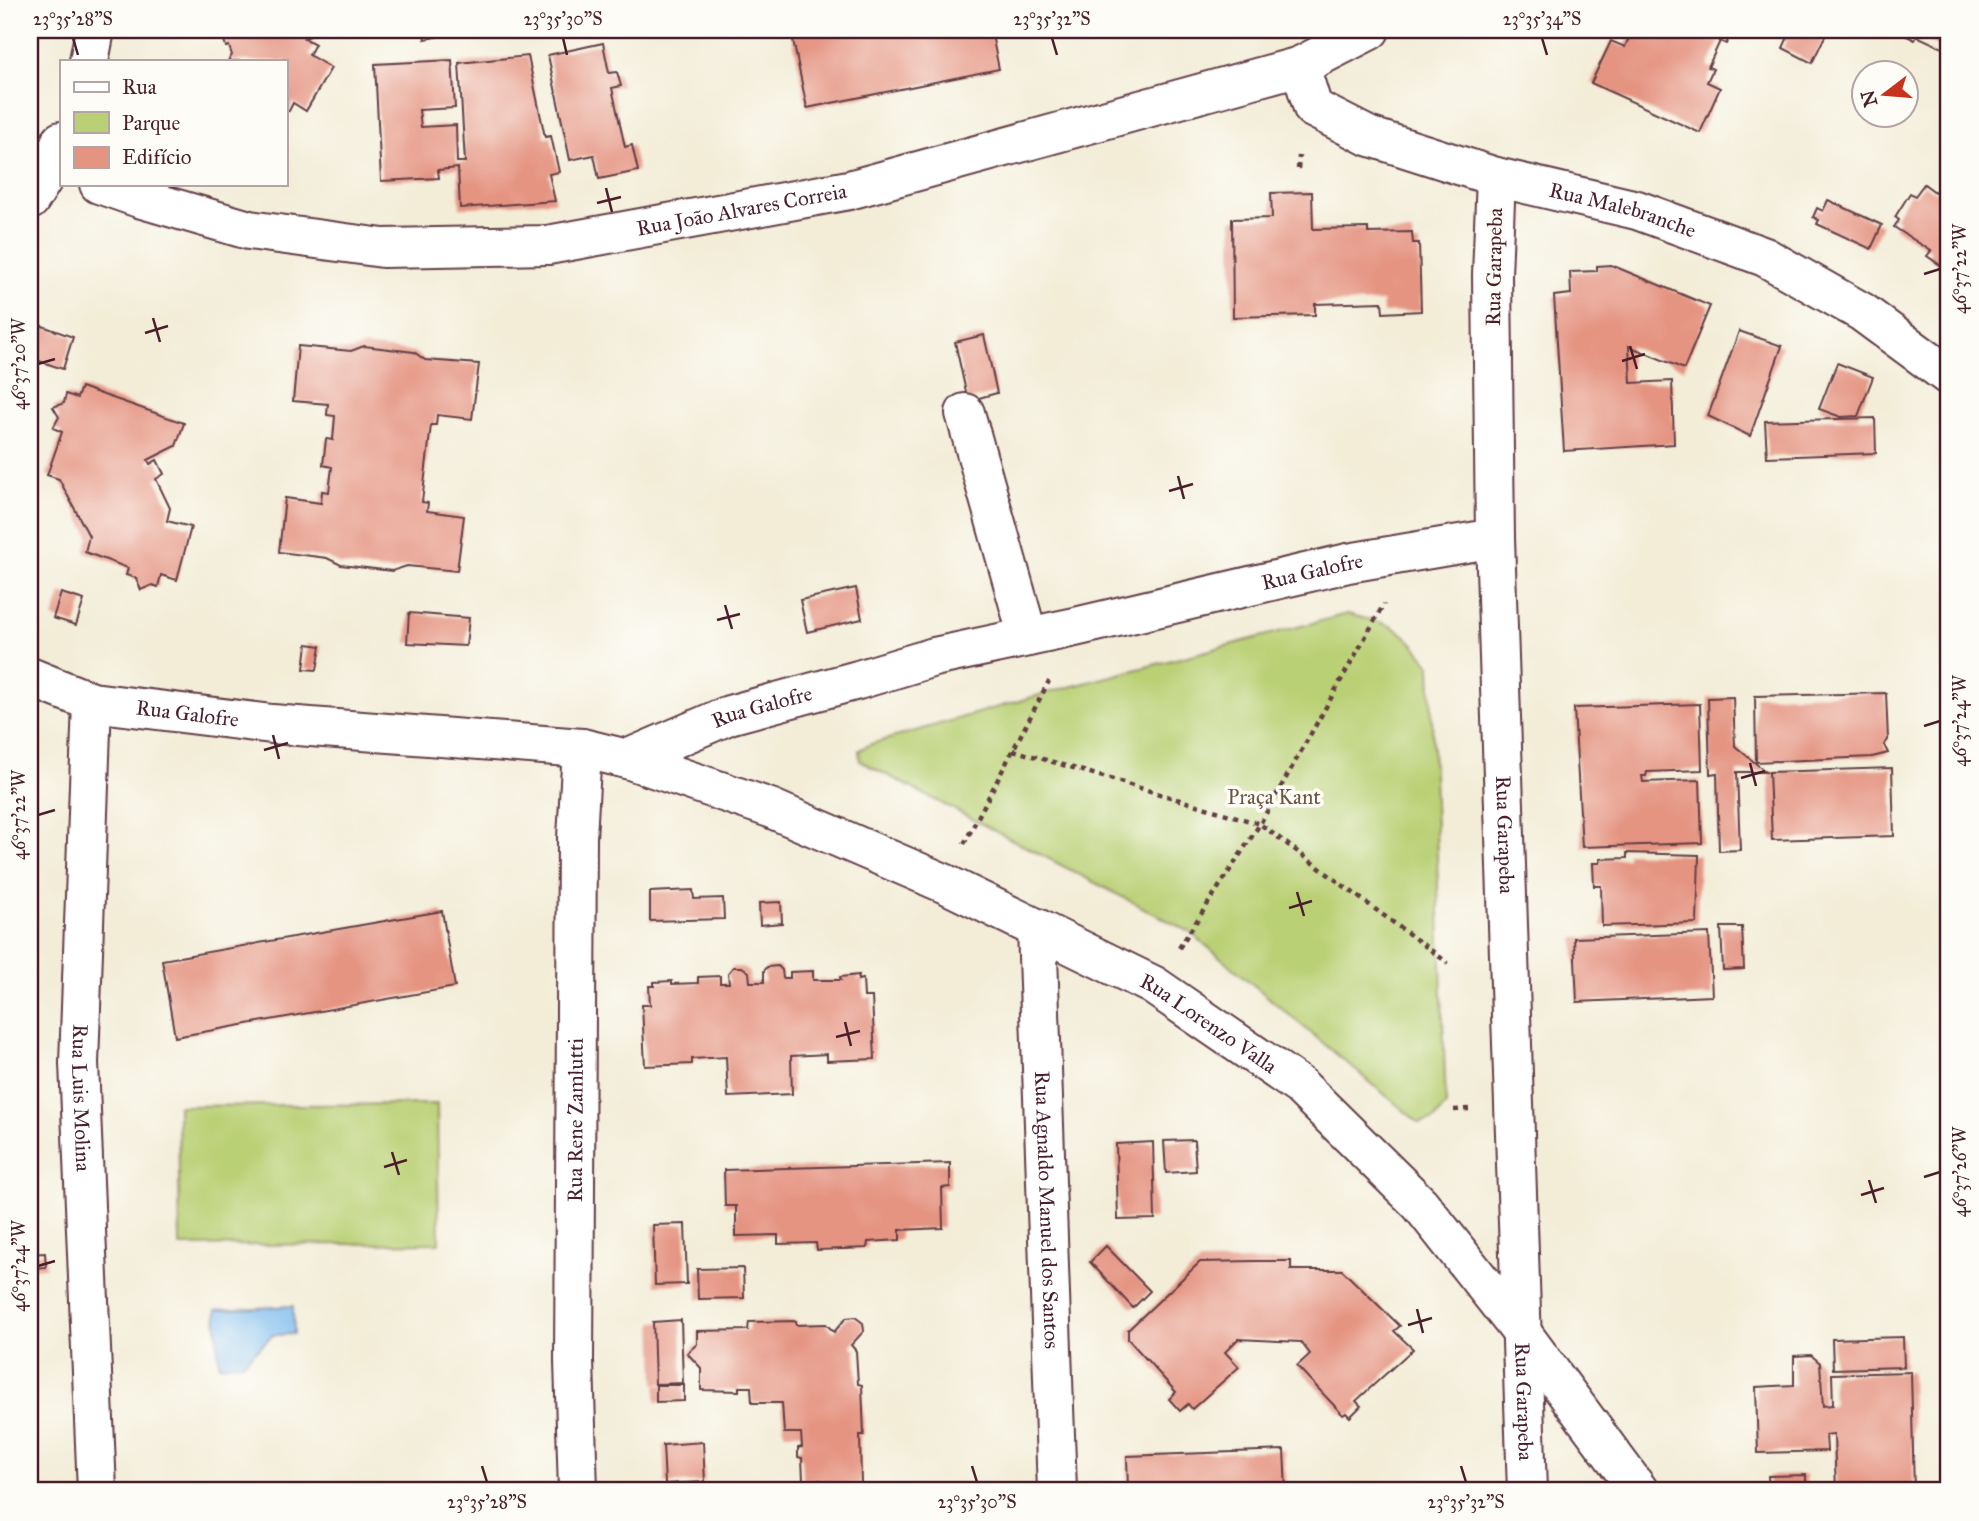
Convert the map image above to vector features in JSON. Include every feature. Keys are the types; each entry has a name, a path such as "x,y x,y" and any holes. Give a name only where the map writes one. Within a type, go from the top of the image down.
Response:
{"street":[{"path":"89,60 95,30"},
{"name":"Rua João Alvares Correia","path":"105,186 248,230 383,248 548,245 849,190 1300,66 1370,30"},
{"name":"Rua Malebranche","path":"1300,66 1314,108 1368,136 1496,177 1637,210 1765,257 1862,312 1949,376"},
{"path":"30,200 51,161"},
{"name":"Rua Garapeba","path":"1496,177 1492,275 1495,538 1527,1491"},
{"path":"965,413 1028,637"},
{"name":"Rua Galofre","path":"30,677 92,702 272,724 582,748 627,759 729,715 934,657 1348,563 1495,538"},
{"name":"Rua Luis Molina","path":"92,702 79,1063 97,1491"},
{"name":"Rua Rene Zamlutti","path":"578,1491 574,1361 577,838 582,748"},
{"name":"Rua Lorenzo Valla","path":"627,759 770,808 946,884 1037,928 1153,985 1300,1086 1420,1204 1522,1333 1639,1491"},
{"name":"Rua Agnaldo Manuel dos Santos","path":"1037,928 1057,1491"}],"path":[{"path":"1298,169 1299,156"},
{"path":"1174,954 1260,824 1381,610"},
{"path":"961,851 1075,627"},
{"path":"1013,750 1260,824 1448,963"},
{"path":"1454,1110 1469,1109"}],"green space":[{"name":"Praça Kant","path":"1347,614 1386,624 1404,634 1430,665 1446,1105 1434,1120 1419,1123 1190,932 860,761 859,750 871,744 1043,694"},
{"path":"437,1104 439,1243 180,1246 178,1106"}],"water":[{"path":"293,1306 294,1334 273,1335 242,1363 219,1365 216,1310"}],"building":[{"path":"221,30 311,30 313,35 304,38 315,44 309,55 331,68 306,111 293,103 287,112 287,60 229,60 232,55 229,46 226,47"},
{"path":"423,30 459,30 459,32 425,39"},
{"path":"791,30 991,30 999,69 807,108"},
{"path":"1640,30 1748,30 1744,37 1732,31 1726,44 1720,41 1708,67 1713,69 1707,82 1720,88 1700,133 1591,83 1611,41 1625,47 1632,31 1638,34"},
{"path":"1791,30 1828,30 1812,63 1783,48"},
{"path":"1894,30 1949,30 1949,51 1917,36 1915,40"},
{"path":"603,43 609,73 617,72 621,86 612,88 625,147 632,145 638,171 599,179 594,155 570,160 548,55"},
{"path":"528,56 545,137 551,136 559,172 549,174 555,201 460,208 458,168 438,170 439,178 381,181 375,64 452,60 455,108 419,110 421,127 456,125 457,162 465,162 459,63"},
{"path":"1942,182 1949,186 1949,271 1927,256 1931,251 1894,227 1899,220 1895,217 1910,193 1915,196 1924,184 1935,192"},
{"path":"1312,192 1313,229 1368,228 1368,233 1412,232 1413,243 1419,243 1421,311 1383,313 1382,302 1315,304 1315,315 1233,317 1232,219 1272,218 1271,193"},
{"path":"1828,200 1882,225 1871,249 1817,224 1819,220 1813,217 1817,208 1823,211"},
{"path":"1611,265 1710,306 1684,369 1629,346 1631,383 1672,381 1674,444 1564,451 1554,296 1571,294 1570,272 1597,271 1597,266"},
{"path":"37,324 73,337 63,369 30,358 30,344"},
{"path":"1739,331 1782,346 1750,436 1708,416"},
{"path":"984,335 997,393 968,401 955,342"},
{"path":"298,346 351,351 364,346 414,352 425,360 479,364 472,419 437,415 436,425 431,425 422,502 428,503 427,511 464,516 457,571 407,566 392,571 341,565 327,558 279,552 285,498 321,503 322,491 329,492 332,467 323,465 326,439 333,440 335,416 327,415 328,404 293,401"},
{"path":"1837,363 1873,377 1858,416 1841,417 1819,409"},
{"path":"81,387 184,423 176,446 148,460 150,464 157,460 164,474 156,479 170,508 167,521 191,527 177,580 161,575 158,587 152,585 141,590 136,578 126,575 128,568 85,552 89,536 59,479 47,475 62,432 53,428 59,417 53,407 64,403 66,394 77,398"},
{"path":"1875,418 1876,453 1767,457 1765,421"},
{"path":"856,588 862,619 807,632 800,600"},
{"path":"61,593 84,600 76,625 53,618"},
{"path":"409,613 469,618 466,646 407,643"},
{"path":"307,644 321,646 317,670 304,669"},
{"path":"1886,693 1888,740 1884,745 1888,753 1872,757 1756,762 1755,696"},
{"path":"1733,697 1735,746 1766,772 1737,772 1740,850 1719,851 1717,773 1710,774 1708,698"},
{"path":"1700,704 1702,770 1647,772 1646,776 1642,776 1643,782 1700,780 1702,843 1582,847 1574,708"},
{"path":"1892,768 1894,836 1772,840 1769,772"},
{"path":"1627,853 1699,855 1697,923 1602,926 1601,886 1594,886 1593,863 1600,863 1600,859 1627,858"},
{"path":"693,890 694,899 723,898 724,919 650,921 650,892"},
{"path":"781,902 782,923 760,925 759,903"},
{"path":"442,911 455,987 175,1037 162,960"},
{"path":"1721,927 1742,927 1744,969 1723,970"},
{"path":"1709,933 1712,996 1577,1002 1574,938"},
{"path":"778,966 782,970 783,978 790,978 790,972 813,971 813,980 841,980 840,977 859,975 858,980 863,979 864,997 872,997 875,1059 827,1061 827,1054 791,1056 792,1094 728,1097 726,1057 692,1059 692,1064 645,1066 642,1005 650,1005 649,986 654,986 654,982 698,983 698,977 720,976 720,983 729,983 728,973 733,967 742,967 749,972 750,982 764,982 764,971 767,967"},
{"path":"1194,1140 1196,1171 1166,1173 1164,1141"},
{"path":"1153,1142 1155,1219 1118,1220 1116,1144"},
{"path":"950,1163 950,1187 942,1188 943,1228 900,1230 900,1240 868,1242 867,1248 817,1250 816,1243 778,1244 778,1235 736,1236 736,1206 725,1206 724,1170"},
{"path":"685,1224 687,1284 655,1285 653,1225"},
{"path":"1106,1246 1150,1291 1133,1308 1090,1262"},
{"path":"45,1253 46,1267 30,1268 30,1254"},
{"path":"1291,1261 1291,1270 1342,1270 1400,1326 1394,1331 1413,1349 1356,1401 1361,1406 1350,1417 1346,1413 1343,1415 1297,1366 1310,1354 1301,1342 1238,1339 1225,1352 1239,1367 1192,1409 1188,1404 1180,1411 1169,1399 1176,1392 1128,1339 1128,1330 1200,1262"},
{"path":"743,1268 744,1298 698,1299 697,1269"},
{"path":"855,1317 863,1323 864,1331 851,1345 856,1351 858,1384 862,1385 864,1435 860,1435 861,1484 847,1485 841,1491 835,1491 821,1480 803,1480 802,1458 798,1457 798,1448 802,1447 801,1433 784,1433 782,1403 752,1403 751,1387 739,1387 739,1391 701,1390 701,1368 687,1353 697,1344 697,1331 748,1330 749,1322 796,1321 796,1325 826,1324 834,1332 846,1318"},
{"path":"681,1320 683,1383 655,1384 653,1322"},
{"path":"1903,1337 1904,1367 1833,1369 1832,1339"},
{"path":"1811,1355 1820,1363 1823,1406 1833,1405 1832,1374 1911,1372 1914,1491 1836,1491 1834,1434 1826,1435 1827,1451 1758,1453 1756,1387 1794,1385 1794,1356"},
{"path":"656,1385 684,1385 684,1401 656,1402"},
{"path":"703,1442 705,1482 665,1484 663,1445"},
{"path":"1284,1450 1286,1491 1128,1491 1127,1456"},
{"path":"1806,1475 1806,1491 1769,1491 1768,1476"}]}
